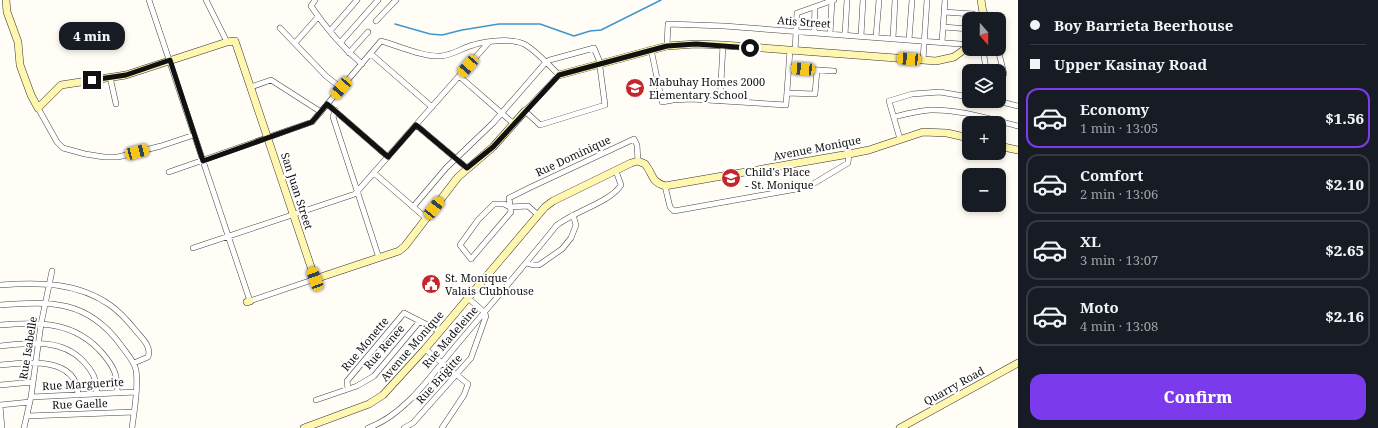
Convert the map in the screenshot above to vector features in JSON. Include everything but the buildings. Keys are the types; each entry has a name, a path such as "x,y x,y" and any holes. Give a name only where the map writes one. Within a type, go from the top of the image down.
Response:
{"street":[{"path":"6,0 3,13 18,42 20,65 31,94 57,142 63,148 98,156 118,157 194,135"},
{"path":"149,0 228,236 248,302 399,251 405,246 458,177 493,147 559,75 651,49 667,46 696,44 923,60 946,60 954,57 962,51"},
{"path":"38,108 61,85 134,72 228,42 206,0"},
{"path":"315,0 311,6 318,17 349,53 362,64"},
{"path":"330,31 357,0"},
{"path":"340,43 378,0"},
{"path":"376,21 396,0"},
{"path":"651,49 662,102 675,100 720,101 786,105 788,68 796,32 797,13 833,0 830,34"},
{"path":"845,35 847,0"},
{"path":"861,36 863,0"},
{"path":"876,37 879,0"},
{"path":"893,38 895,0"},
{"path":"909,40 912,0"},
{"path":"923,60 927,0"},
{"path":"942,42 945,0"},
{"path":"982,0 983,11"},
{"path":"814,33 815,7"},
{"path":"944,12 962,13"},
{"path":"295,43 318,17"},
{"name":"Atis Street","path":"667,46 668,24 724,26 960,44"},
{"path":"943,27 962,28"},
{"path":"280,28 326,76 341,88"},
{"path":"349,53 368,32"},
{"name":"San Juan Street","path":"228,42 235,41 315,279"},
{"path":"169,172 312,122 381,42 425,54 440,56 489,42 511,42 525,44 559,75"},
{"path":"193,248 357,192 489,42"},
{"path":"720,101 723,46"},
{"path":"413,207 437,177 489,127 546,62 594,48 599,64 605,105 540,125 526,111"},
{"path":"371,54 432,107"},
{"path":"788,68 834,71"},
{"path":"787,93 815,94 817,70"},
{"path":"459,76 514,124"},
{"path":"110,77 116,104"},
{"path":"251,87 271,80 320,112"},
{"path":"900,139 889,101 912,94 940,92 962,96"},
{"path":"1006,103 1018,106"},
{"path":"327,104 388,157"},
{"path":"335,110 333,117 379,258"},
{"path":"894,117 910,112 931,110 958,112 1018,126"},
{"path":"416,125 467,168"},
{"name":"Avenue Monique","path":"665,186 849,154 868,150 923,132 947,133 962,136"},
{"name":"Rue Dominique","path":"510,207 509,198 634,139 637,145 638,162"},
{"path":"1006,147 1018,150"},
{"path":"638,162 645,164 653,180 658,184 665,186 670,207 674,211 808,187 848,163 849,154"},
{"name":"Avenue Monique","path":"304,428 316,426 363,407 375,400 392,386 538,215 553,201 631,163 638,162"},
{"name":"Rue Madeleine","path":"371,427 393,414 411,398 527,263 556,226 573,215 602,201 618,189 621,185 616,170"},
{"path":"374,173 426,218"},
{"path":"510,207 511,212 472,259 460,245 478,220 494,204 504,204 510,207 528,206 538,215"},
{"path":"527,263 539,265 568,243 576,225 573,215"},
{"name":"Rue Isabelle","path":"24,428 33,382 41,324 52,271"},
{"path":"0,285 27,282 49,284 68,287 95,295 119,312 149,348 150,353 148,357 134,362"},
{"path":"468,298 484,312"},
{"path":"0,305 46,303 69,307 81,311 102,324 112,333 134,362 137,378 132,428"},
{"name":"Rue Brigitte","path":"404,428 414,426 471,358 486,319 484,312"},
{"name":"Rue Monette","path":"348,389 347,381 404,313 420,321"},
{"path":"420,321 439,332"},
{"name":"Rue Renee","path":"316,400 363,383 374,376 420,321"},
{"path":"0,325 23,323 56,325 83,335 95,345 110,362 116,374 116,393"},
{"path":"0,346 38,343 60,346 70,350 79,357 94,374 97,394"},
{"path":"425,349 468,384 464,395 442,428"},
{"path":"0,365 36,362 57,366 65,370 78,386 78,395"},
{"name":"Quarry Road","path":"900,428 1018,363"},
{"path":"0,385 33,382"},
{"name":"Rue Marguerite","path":"0,406 30,399 136,392"},
{"path":"0,406 2,428"},
{"name":"Rue Gaelle","path":"27,416 134,412"}],"waterway":[{"path":"395,24 430,34 442,35 499,24 540,24 574,36 590,31 601,30 661,0"}],"place":[{"name":"Mabuhay Homes 2000 Elementary School","path":"635,88"},
{"name":"Child's Place - St. Monique","path":"731,178"},
{"name":"St. Monique Valais Clubhouse","path":"431,284"}],"route":[{"path":"92,80 126,75 170,60 203,161 312,122 327,104 388,157 416,125 467,168 493,147 559,75 651,49 667,46 696,44 750,48"}]}
